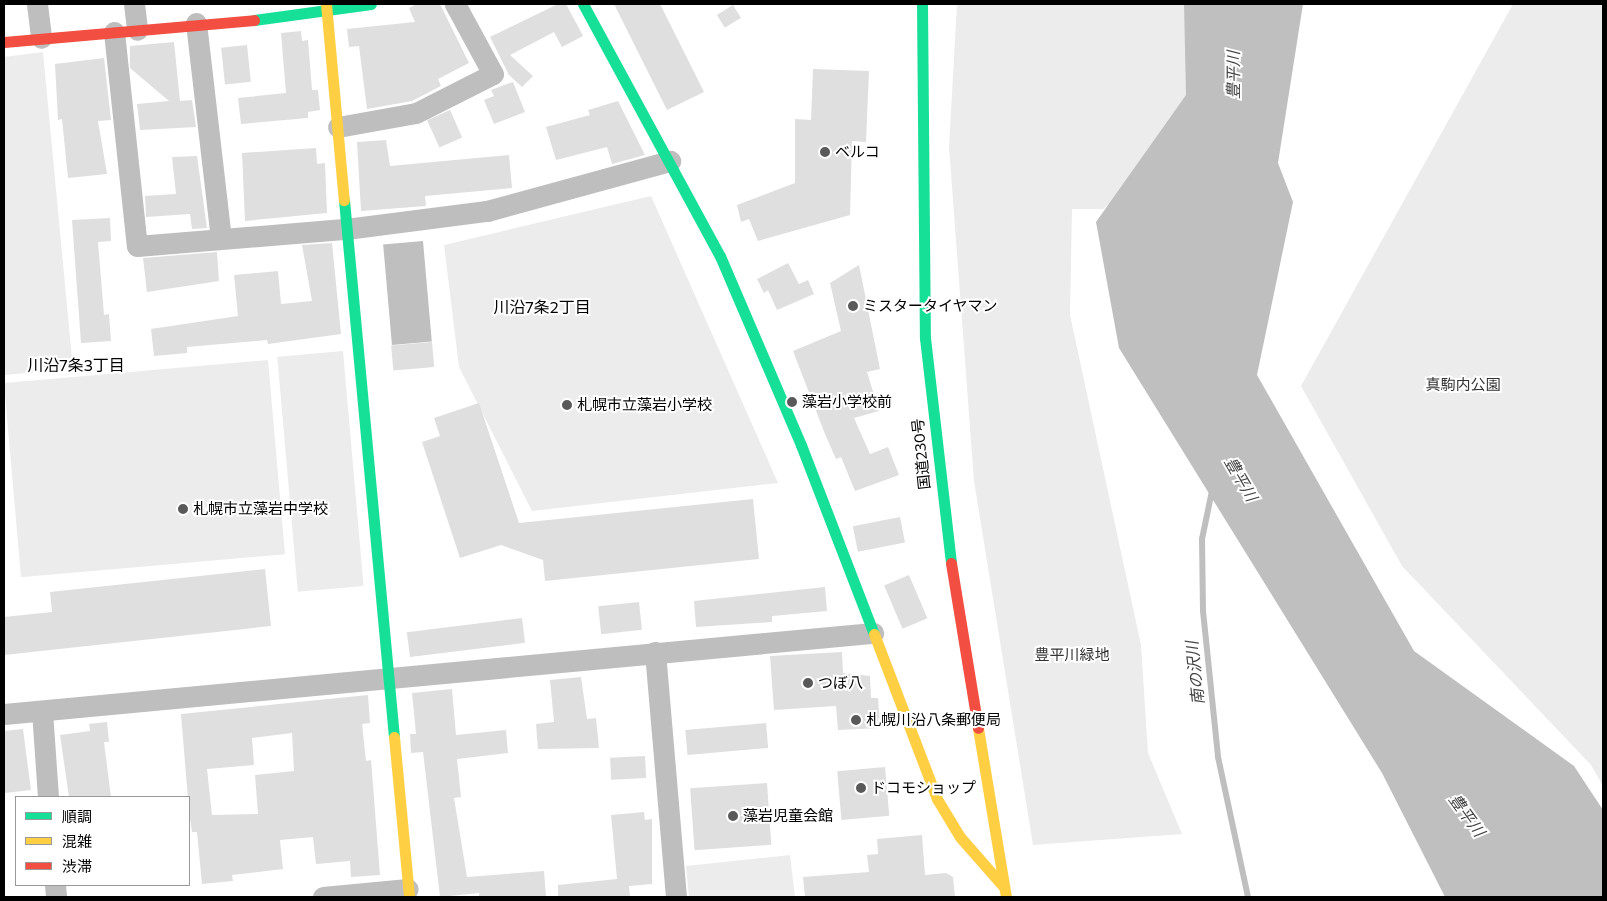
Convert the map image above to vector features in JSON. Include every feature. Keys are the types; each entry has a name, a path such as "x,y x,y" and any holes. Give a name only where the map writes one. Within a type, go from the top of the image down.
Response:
{"main road":[{"path":"4,42 196,23 232,12 371,4"},
{"path":"583,4 720,256 801,445 938,799 960,837 1005,892"},
{"name":"国道230号","path":"922,4 925,338 942,507 1005,892"},
{"path":"326,8 408,893"}],"street":[{"path":"37,4 41,38"},
{"path":"134,4 137,30"},
{"path":"338,127 416,113 493,74 455,4"},
{"path":"196,23 221,238"},
{"path":"114,32 137,246 346,229 487,211 670,161"},
{"path":"4,714 873,633"},
{"path":"655,652 676,897"},
{"path":"42,710 48,796"},
{"path":"323,897 408,893"}],"green space":[{"name":"豊平川緑地","path":"957,4 1202,4 1199,88 1150,168 1103,209 1072,209 1070,315 1141,645 1148,753 1182,834 1033,845 974,481 949,147"},
{"name":"真駒内公園","path":"1513,4 1603,4 1603,786 1591,765 1402,566 1301,386"},
{"path":"43,52 73,369 4,375 4,57"},
{"path":"651,196 778,483 532,511 459,367 444,245"},
{"path":"343,351 364,586 298,592 277,357"},
{"path":"268,360 285,554 21,577 4,383"},
{"path":"790,855 795,897 689,897 686,866"}],"water":[{"name":"豊平川","path":"1184,4 1303,4 1278,163 1293,202 1257,375 1414,651 1574,766 1603,810 1603,897 1445,897 1382,773 1119,348 1096,222 1186,95"},
{"path":"423,241 432,342 392,345 383,244"}],"building":[{"path":"417,4 440,4 469,63 438,79 441,86 412,101 367,109 359,46 349,47 347,29 415,22 409,8"},
{"path":"558,4 566,4 583,36 562,47 554,32 510,55 533,76 522,87 509,75 490,37"},
{"path":"614,4 660,4 704,92 667,110"},
{"path":"733,5 741,18 725,28 717,15"},
{"path":"301,31 302,41 308,40 312,90 318,90 320,110 308,112 308,118 241,124 238,98 286,93 281,33"},
{"path":"174,42 180,101 192,100 196,127 140,130 137,104 169,101 130,68 130,46"},
{"path":"247,45 251,82 225,85 221,48"},
{"path":"104,58 111,120 98,121 107,174 68,178 62,119 58,120 55,64"},
{"path":"813,69 869,71 866,142 852,141 850,215 758,241 749,219 741,222 737,205 795,183 795,119 811,120"},
{"path":"513,82 525,112 494,124 484,100 494,96 491,90"},
{"path":"618,101 645,155 612,164 607,147 556,160 546,127 590,115 588,110"},
{"path":"450,110 462,137 439,148 427,120"},
{"path":"386,140 390,166 509,155 512,188 425,196 426,206 361,211 357,142"},
{"path":"316,148 317,164 325,163 327,213 245,221 242,153"},
{"path":"197,156 207,228 192,229 190,214 146,217 145,196 176,194 172,157"},
{"path":"110,218 111,241 98,242 104,315 109,314 111,341 81,343 72,220"},
{"path":"332,243 341,334 268,344 267,340 187,347 187,353 154,356 151,329 238,316 234,275 278,271 281,304 312,301 302,245"},
{"path":"217,252 219,281 147,292 143,258"},
{"path":"788,263 799,284 808,280 814,294 777,310 768,290 764,293 757,279"},
{"path":"859,265 880,369 867,372 879,411 854,418 870,454 888,447 899,475 855,491 841,457 836,459 793,351 841,331 830,283"},
{"path":"432,342 434,367 393,370 391,346"},
{"path":"479,403 519,523 753,499 759,559 545,581 543,560 501,545 460,558 422,442 440,436 434,418"},
{"path":"900,517 905,543 858,552 853,526"},
{"path":"265,569 271,626 4,655 4,617 52,612 50,592"},
{"path":"909,575 927,618 903,629 884,586"},
{"path":"825,587 827,611 772,616 772,622 696,627 694,601"},
{"path":"639,602 642,630 601,634 598,606"},
{"path":"522,618 525,643 410,657 407,632"},
{"path":"842,652 843,673 870,676 871,698 878,698 880,728 838,730 836,706 774,710 770,656"},
{"path":"581,677 587,719 596,718 599,748 538,749 536,724 554,722 550,680"},
{"path":"452,689 456,735 506,730 508,753 457,759 461,797 454,798 467,877 544,871 546,897 479,897 479,893 440,897 423,752 411,753 410,734 416,734 412,693"},
{"path":"368,695 370,723 362,724 366,761 371,760 380,875 351,877 350,861 316,864 313,837 280,840 283,869 232,875 233,881 202,884 197,832 192,832 190,796 188,796 181,714","holes":["292,733 294,771 255,775 258,814 212,815 207,769 254,765 252,738"]},
{"path":"107,722 109,742 104,742 111,796 69,796 60,735 90,731 89,724"},
{"path":"766,723 768,748 687,755 685,730"},
{"path":"23,729 31,790 5,793 4,731"},
{"path":"645,756 646,778 611,780 610,758"},
{"path":"885,767 889,816 841,820 837,771"},
{"path":"767,783 771,845 695,850 690,788"},
{"path":"644,812 645,820 652,819 652,884 629,886 630,896 558,897 558,885 617,879 611,815"},
{"path":"922,835 925,875 946,873 953,877 955,897 805,897 803,877 869,872 867,855 878,854 877,839"}],"waterway":[{"name":"南の沢川","path":"1213,486 1202,539 1203,611 1218,757 1248,897"}],"traffic: fast":[{"path":"254,20 371,4"},
{"path":"583,4 720,256 801,445 874,634"},
{"path":"922,4 925,338 951,563"},
{"path":"344,200 394,737"}],"traffic: slow":[{"path":"326,4 344,200"},
{"path":"874,634 937,799 960,837 1004,887"},
{"path":"978,728 1006,897"},
{"path":"394,737 409,897"}],"traffic: jam":[{"path":"4,42 254,20"},
{"path":"951,563 978,728"}],"place":[{"name":"ベルコ","path":"825,152"},
{"name":"ミスタータイヤマン","path":"853,306"},
{"name":"藻岩小学校前","path":"792,402"},
{"name":"札幌市立藻岩小学校","path":"567,405"},
{"name":"札幌市立藻岩中学校","path":"183,509"},
{"name":"つぼ八","path":"808,683"},
{"name":"札幌川沿八条郵便局","path":"856,720"},
{"name":"ドコモショップ","path":"861,788"},
{"name":"藻岩児童会館","path":"733,816"}],"district":[{"name":"川沿7条2丁目","path":"542,307"},
{"name":"川沿7条3丁目","path":"76,365"}]}
